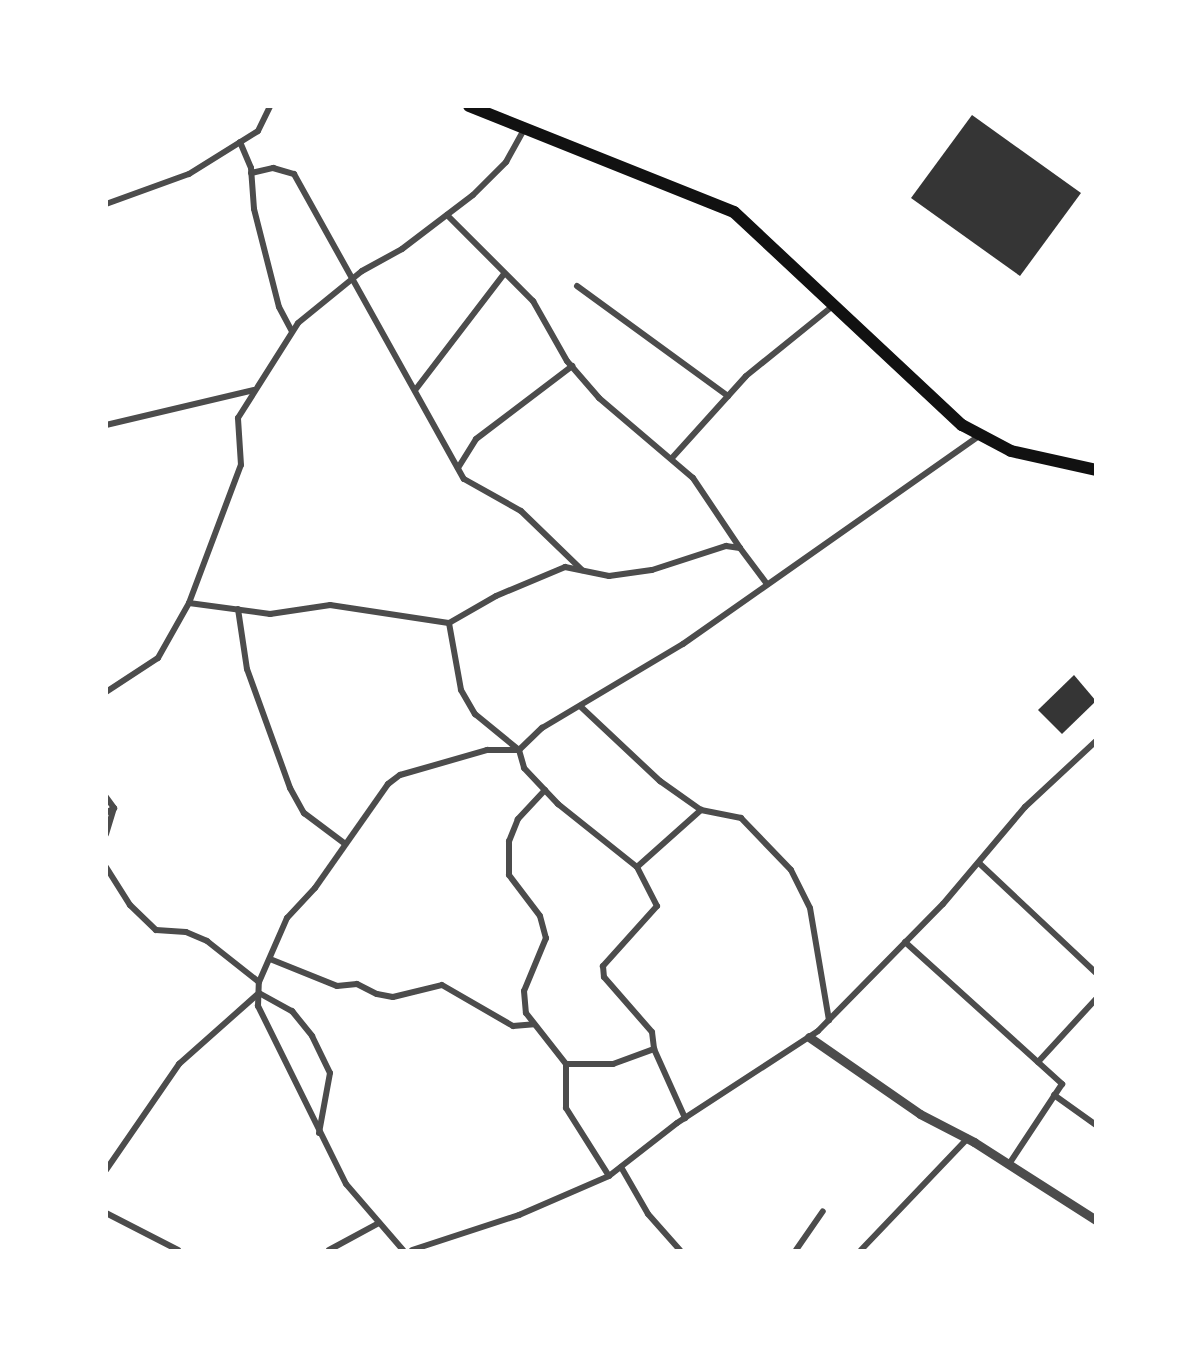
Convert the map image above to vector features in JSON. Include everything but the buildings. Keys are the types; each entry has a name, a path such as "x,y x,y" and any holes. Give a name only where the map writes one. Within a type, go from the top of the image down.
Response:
{"main road":[{"path":"470,106 734,212 962,425 1011,451 1095,470"}],"street":[{"path":"106,204 189,174 258,131 270,106"},
{"path":"106,692 158,658 189,603 242,465 238,418 292,331 351,279 447,215 506,162 525,127"},
{"path":"240,142 251,173 254,209 279,306 292,331"},
{"path":"251,173 273,168 294,174 376,330 416,389 464,479 521,511 582,570"},
{"path":"447,215 533,301 572,366 598,398 672,458 725,518 740,548 767,584"},
{"path":"416,389 504,274"},
{"path":"577,286 728,396"},
{"path":"672,458 728,396 834,305"},
{"path":"458,468 476,439 572,366"},
{"path":"106,425 254,390"},
{"path":"403,1251 346,1184 258,1006 259,982 287,918 315,888 344,843 400,775 487,750 519,750 542,728 580,706 767,584 980,435"},
{"path":"189,603 270,614 330,605 450,623 496,596 565,567 609,576 652,570 726,546 740,548"},
{"path":"238,609 247,669 290,788 304,813 344,843"},
{"path":"450,623 461,690 475,714 519,750 525,768 545,790 637,867 657,906 603,966 604,977 652,1032 654,1049 685,1118"},
{"path":"580,706 660,781 701,810 741,818 791,870 810,908 829,1020"},
{"path":"412,1251 519,1215 609,1176 685,1118 809,1037 829,1020 905,942 979,862 1025,807 1095,741"},
{"path":"545,790 518,819 509,841 509,875 540,916 546,938 524,991 534,1024 566,1064 566,1108 609,1176"},
{"path":"106,797 114,808"},
{"path":"106,813 114,808"},
{"path":"106,834 114,808"},
{"path":"637,867 701,810"},
{"path":"979,862 1095,973"},
{"path":"106,867 130,905 156,930 186,932 207,941 259,982"},
{"path":"905,942 1062,1084 1009,1164"},
{"path":"270,959 337,986 357,984 377,994 393,997 442,985 513,1026 534,1024"},
{"path":"259,993 292,1011 312,1036 330,1073 319,1133"},
{"path":"106,1170 179,1064 259,993"},
{"path":"1038,1062 1095,999"},
{"path":"809,1037 920,1114 968,1138 1095,1220"},
{"path":"566,1064 614,1064 654,1049"},
{"path":"1054,1095 1095,1125"},
{"path":"861,1251 968,1138"},
{"path":"621,1167 648,1214 680,1251"},
{"path":"796,1251 823,1211"},
{"path":"106,1213 178,1251"},
{"path":"329,1251 379,1223"}]}
